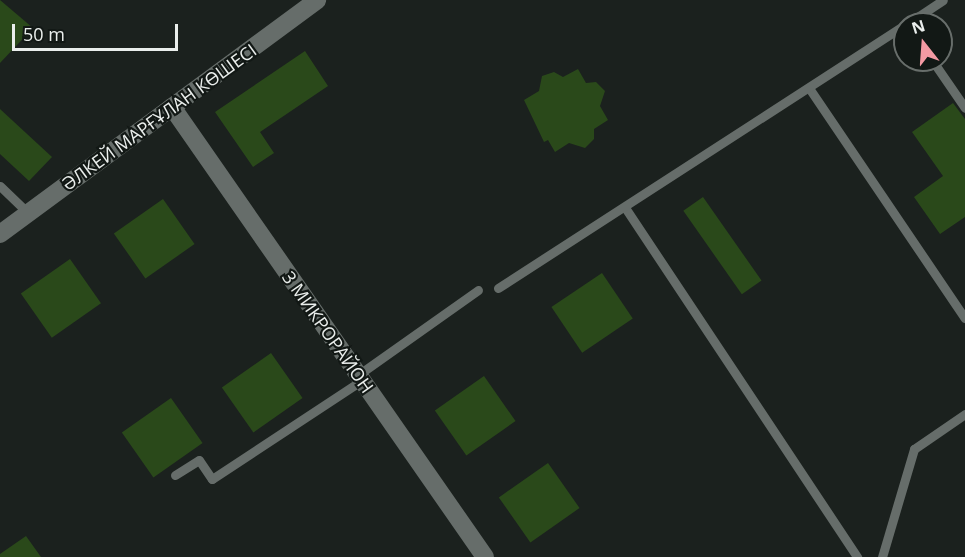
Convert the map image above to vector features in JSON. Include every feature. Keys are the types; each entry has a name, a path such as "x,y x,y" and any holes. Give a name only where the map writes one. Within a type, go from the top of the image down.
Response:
{"street":[{"name":"ӘЛКЕЙ МАРҒҰЛАН КӨШЕСІ","path":"0,234 317,0"},
{"name":"3 МИКРОРАЙОН","path":"172,107 485,557"}],"lane":[{"path":"924,12 943,0"},
{"path":"498,288 626,209 893,33"},
{"path":"940,72 965,108"},
{"path":"809,88 965,318"},
{"path":"0,186 28,213"},
{"path":"626,209 857,557"},
{"path":"175,476 199,460 212,479 360,378 478,290"},
{"path":"882,557 914,449 965,414"}],"building":[{"path":"0,0 33,28 0,63"},
{"path":"305,51 328,86 260,132 274,153 253,167 215,112"},
{"path":"578,69 586,83 596,82 605,91 600,106 608,120 594,129 594,139 585,148 569,143 555,152 548,140 544,142 524,100 539,91 542,76 554,72 563,77"},
{"path":"953,103 965,119 965,217 940,234 914,197 943,176 912,132"},
{"path":"0,109 52,157 29,181 0,154"},
{"path":"703,197 762,281 742,294 683,211"},
{"path":"163,199 195,244 145,278 114,233"},
{"path":"70,259 101,303 52,338 21,293"},
{"path":"602,273 633,319 582,353 551,307"},
{"path":"271,353 303,398 253,432 222,387"},
{"path":"484,376 516,421 466,455 435,410"},
{"path":"171,398 203,443 153,477 122,432"},
{"path":"548,463 580,508 530,542 499,497"},
{"path":"26,536 41,557 0,557 0,554"}]}
